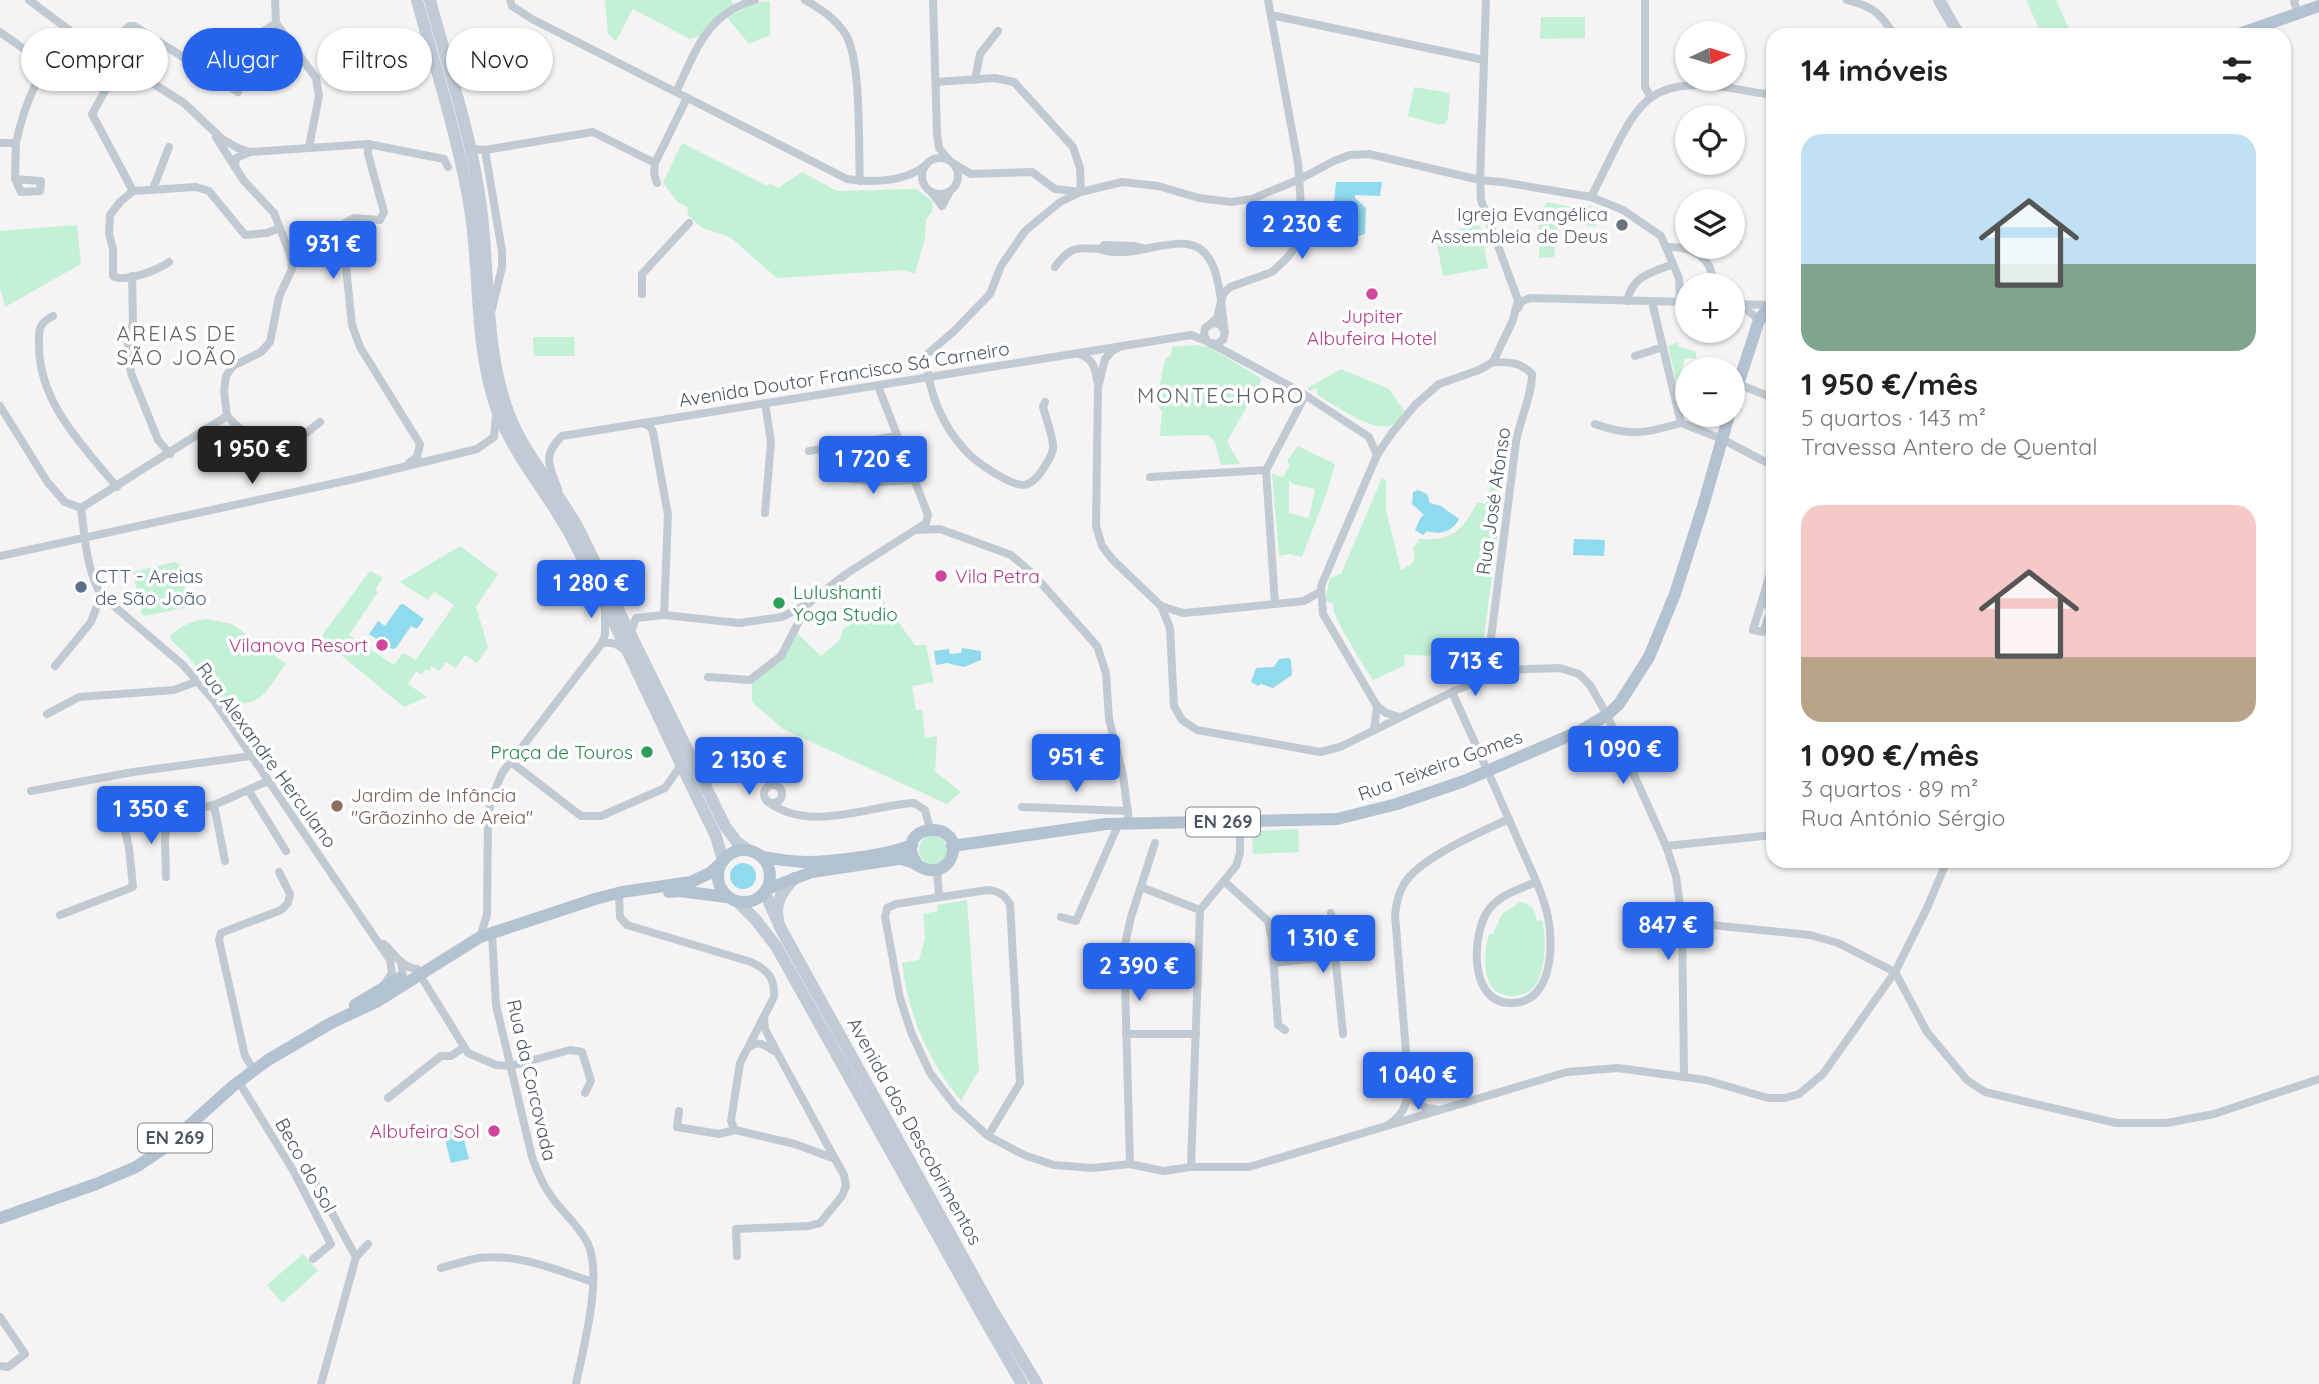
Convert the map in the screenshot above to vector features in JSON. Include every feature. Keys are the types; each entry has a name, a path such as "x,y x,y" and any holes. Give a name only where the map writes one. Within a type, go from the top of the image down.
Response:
{"main road":[{"path":"417,0 467,189 485,362 495,406 521,459 565,526 604,600 716,836 722,862 718,881 732,899"},
{"path":"430,0 470,149 481,206 494,361 510,416 531,458 564,505 725,826 737,842 748,850 762,857 796,862 895,851 912,845 920,833 930,829 939,830 946,835 952,846 951,859 937,870"},
{"path":"1938,0 1955,28"},
{"path":"2249,28 2294,4 2319,6"},
{"path":"1745,366 1766,310"},
{"name":"Rua Teixeira Gomes","path":"952,846 1125,819 1240,822 1317,821 1358,816 1488,771 1580,731 1607,715 1619,704 1649,657 1662,629 1703,506 1726,427"},
{"path":"912,845 913,859 917,864"},
{"name":"EN 269","path":"0,1218 136,1167 163,1149 239,1082 286,1048 358,1010 453,952 490,934 595,899 622,892 691,882 710,873 734,852 748,850"},
{"path":"762,857 771,876 766,891"},
{"name":"EN 269","path":"595,899 679,891 754,901 766,891 794,878 820,871 898,859 908,859 926,870 937,870"},
{"path":"781,929 777,904 794,878"},
{"name":"Avenida dos Descobrimentos","path":"766,891 781,929 990,1306 1037,1384"},
{"name":"Avenida dos Descobrimentos","path":"732,899 767,932 786,962 1023,1384"},
{"name":"EN 269","path":"331,1023 379,989 414,974"}],"street":[{"path":"29,0 66,28"},
{"path":"275,0 276,23 316,78 319,96 309,147"},
{"path":"510,0 512,6 520,12 847,179 860,181 912,176 926,165 939,158 952,162 959,176 943,206 929,190 922,175 926,165 934,152 937,134"},
{"path":"676,92 704,35 714,22 735,7 755,0"},
{"path":"805,0 834,19 846,36 854,62 860,181"},
{"path":"933,0 939,148 952,162 971,174 1032,172 1055,189 1081,192"},
{"path":"1268,0 1300,179 1302,220 1297,244 1288,257 1272,272 1230,287 1223,294 1217,318 1204,331 1209,342 1305,396 1369,437 1377,455"},
{"path":"1486,0 1481,200 1518,300 1513,320"},
{"path":"1645,0 1645,87 1650,96"},
{"path":"1847,0 1869,6 1889,28"},
{"path":"1270,15 1484,60"},
{"path":"268,28 276,23"},
{"path":"975,80 980,54 998,31"},
{"path":"0,32 21,47"},
{"path":"168,48 238,92"},
{"path":"936,82 1006,79 1014,82 1073,148 1080,168 1081,192"},
{"path":"1591,197 1631,116 1650,96 1688,85 1766,94"},
{"path":"15,179 16,143 31,91"},
{"path":"105,91 92,114 133,191"},
{"path":"164,91 184,103 222,139 250,152"},
{"path":"657,183 655,163 687,98"},
{"path":"210,128 244,181 274,213 292,269 279,297 270,342 261,352 233,366 226,376 224,391 227,416 269,457 296,442 320,422"},
{"path":"470,149 485,150 593,132 655,163"},
{"path":"0,143 16,143"},
{"path":"368,144 368,154 384,212 380,220 354,218 345,223 343,238 352,325 360,347 420,444 417,457 405,465"},
{"path":"235,167 236,158 250,152 368,144 444,159 448,167"},
{"path":"153,189 170,147"},
{"path":"485,150 502,251 502,267 491,315"},
{"path":"1045,402 1043,407 1053,448 1047,464 1038,476 1028,484 1016,485 973,460 962,447 944,421 930,389 925,356 990,294 1001,265 1025,231 1060,202 1081,192 1122,182 1231,202 1252,199 1350,155 1369,154 1480,180 1591,197 1635,217 1661,236 1677,273"},
{"path":"951,190 971,174"},
{"path":"898,178 911,179 929,190"},
{"path":"169,262 162,268 119,280 113,276 110,215 133,191 196,187 209,191 245,235 267,233 280,228"},
{"path":"642,293 642,274 689,223"},
{"path":"1055,267 1064,254 1079,247 1100,249 1104,245 1146,249 1184,243 1195,245 1204,250 1212,261 1225,334 1221,343 1209,342"},
{"path":"1666,247 1690,248 1700,254 1711,273"},
{"path":"1627,301 1630,288 1637,279 1673,264"},
{"path":"132,276 133,322 128,344 131,373 158,440 170,454"},
{"path":"1510,279 1518,291 1531,298"},
{"path":"1217,282 1230,287"},
{"path":"1400,717 1386,713 1377,706 1323,614 1320,592 1377,455 1415,405 1439,384 1479,370 1493,362 1522,301 1531,298 1675,302"},
{"path":"1652,302 1675,396"},
{"path":"1745,306 1766,310"},
{"path":"1745,306 1766,310"},
{"path":"53,316 40,327 39,362 47,388 57,411 117,487"},
{"path":"1210,324 1220,324 1237,357"},
{"name":"Avenida Doutor Francisco Sá Carneiro","path":"564,505 549,469 549,455 556,441 569,434 1191,335 1209,342"},
{"path":"1098,387 1105,359 1119,347"},
{"path":"1635,356 1664,347"},
{"path":"1075,354 1086,356 1093,363 1098,387 1096,526 1102,546 1161,606 1170,628 1174,706 1182,720 1197,730 1320,752 1339,747 1503,670 1560,668 1579,674 1590,685 1607,715 1666,846 1676,876 1682,922 1684,1076"},
{"name":"Rua José Afonso","path":"1486,677 1516,442 1532,383 1532,374 1526,367 1514,362 1493,362"},
{"path":"630,634 636,618 664,615 739,623 782,617 809,603 846,573 926,523 928,515 878,386"},
{"path":"1745,387 1766,395"},
{"path":"1275,604 1266,470 1305,396"},
{"path":"765,403 771,442 765,513"},
{"path":"0,406 48,483 65,502 82,508 227,416"},
{"path":"0,556 477,449 494,437 497,427 495,406"},
{"path":"642,423 650,426 653,432 668,515 664,615"},
{"path":"1595,424 1615,431 1645,433 1675,425"},
{"path":"1691,427 1722,439 1766,462"},
{"path":"1369,437 1392,433"},
{"path":"809,451 897,436"},
{"path":"1150,477 1266,470"},
{"path":"834,477 878,482 914,480"},
{"name":"Rua Alexandre Herculano","path":"82,508 88,561 94,583 101,595 158,642 198,681 372,932 398,974 414,974"},
{"path":"915,530 940,528 1011,555 1033,574 1097,646 1107,673 1109,719 1123,775 1125,819 1076,921 1061,917"},
{"path":"1766,586 1753,630 1763,632 1766,624"},
{"path":"1765,589 1766,595"},
{"path":"1161,606 1183,613 1304,601 1320,592"},
{"path":"55,666 91,622 101,595"},
{"path":"490,934 487,915 490,803 502,773 602,643 606,621 604,600"},
{"path":"708,677 750,680 781,656 809,603"},
{"path":"1170,628 1183,613"},
{"path":"602,643 618,644 629,656"},
{"path":"47,714 79,696 174,690 198,681"},
{"path":"1452,692 1509,819 1536,882 1548,916 1550,957 1545,978 1537,993 1512,1003 1498,1001 1483,987 1478,975 1477,960 1482,921 1497,900 1536,882"},
{"path":"1374,730 1377,706"},
{"path":"32,791 133,772 251,756"},
{"path":"511,762 581,816 600,816 653,795 671,783 681,765"},
{"path":"60,915 133,887 124,826 214,805 268,781"},
{"path":"784,810 781,807 781,789 772,784 764,789 768,802 784,810 804,817 816,818 914,803 925,810 930,829"},
{"path":"249,791 286,851"},
{"path":"768,802 781,799"},
{"path":"214,805 225,861"},
{"path":"1022,807 1125,819"},
{"path":"166,877 165,840 168,816"},
{"path":"1385,1126 1401,1114 1409,1092 1395,915 1397,900 1404,883 1423,864 1509,819"},
{"path":"1191,1167 1200,910 1236,866 1240,853 1240,822"},
{"path":"1666,846 1766,836"},
{"path":"1130,1164 1124,949 1131,917 1156,843"},
{"path":"988,1136 1020,1083 1010,904 1006,896 987,890 896,904 887,908 885,917 900,998 911,1032 930,1073 956,1107 988,1136 1024,1155 1054,1165 1092,1168 1130,1164 1163,1171 1191,1167 1249,1167 1567,1072 1618,1068 1706,1080 1768,1098 1785,1098 1799,1094 1823,1074 1895,972 1944,868"},
{"path":"937,870 939,897"},
{"path":"254,1070 245,1056 219,940 221,933 281,910 288,903 290,894 279,872"},
{"path":"1224,881 1268,921 1271,930 1278,1025 1285,1030"},
{"path":"1141,887 1200,910"},
{"path":"618,897 621,917 627,925 751,962 766,970 774,986 774,998 740,1063 731,1121 735,1130"},
{"path":"1331,913 1343,1034"},
{"path":"487,915 490,934"},
{"path":"1682,922 1810,936 1838,943 1895,972 1927,1032 1967,1080 1985,1092 2116,1123 2167,1123 2214,1114 2319,1079"},
{"name":"Rua Alexandre Herculano","path":"372,932 414,974"},
{"name":"Rua da Corcovada","path":"490,934 496,1006 532,1157 550,1195 587,1242 593,1260 593,1282 576,1384"},
{"path":"1274,963 1335,956"},
{"path":"379,989 392,973 390,960"},
{"path":"401,962 414,974 468,1053 496,1065 511,1066 570,1050 582,1052 591,1081 585,1093"},
{"path":"737,1256 736,1229 809,1226 820,1223 842,1196 846,1186 845,1175 765,1029 764,1018"},
{"path":"1126,1034 1196,1034"},
{"path":"747,1049 762,1043 777,1052"},
{"path":"388,1098 441,1056 451,1056 464,1047"},
{"path":"1408,1077 1414,1101 1426,1108 1445,1109"},
{"name":"Beco do Sol","path":"239,1082 294,1172 331,1244 313,1259"},
{"path":"679,1111 677,1128 719,1134 735,1130 795,1144 835,1159"},
{"path":"310,1173 356,1258"},
{"path":"321,1384 356,1258 368,1244"},
{"path":"441,1268 479,1258 507,1258 527,1260 593,1282"},
{"path":"0,1317 25,1354 8,1367 0,1367"}],"green space":[{"path":"605,0 731,0 735,7 703,35 690,39 633,9 616,41 608,34"},
{"path":"2026,0 2056,0 2069,28 2039,28"},
{"path":"770,1 770,35 749,44 727,17 755,3"},
{"path":"1541,17 1585,17 1585,38 1540,39"},
{"path":"1414,87 1450,93 1445,124 1408,116"},
{"path":"682,143 767,186 770,184 778,188 802,172 837,191 917,189 933,202 932,212 926,219 925,238 915,274 904,270 777,278 730,237 702,228 688,215 687,206 678,203 663,182"},
{"path":"1547,202 1577,208 1583,204 1605,210 1595,227 1558,217 1554,257 1539,258 1539,217"},
{"path":"77,225 81,264 5,307 0,287 0,231"},
{"path":"1480,225 1488,268 1443,276 1435,233"},
{"path":"533,337 574,337 575,356 534,356"},
{"path":"1679,343 1678,346 1696,352 1696,357 1675,357 1675,376 1668,346"},
{"path":"1172,347 1209,347 1262,379 1227,442 1240,464 1221,465 1215,442 1208,435 1160,436 1160,384 1165,359 1171,355"},
{"path":"1341,369 1389,389 1404,411 1396,422 1389,426 1372,425 1317,395 1317,388 1309,391 1308,388"},
{"path":"1298,446 1335,464 1302,557 1289,554 1279,556 1272,474 1283,477 1290,465 1287,461","holes":["1289,480 1293,484 1315,489 1309,518 1289,513"]},
{"path":"1382,478 1386,480 1386,511 1401,570 1412,564 1415,555 1413,549 1419,539 1440,538 1456,532 1467,520 1477,502 1486,504 1492,481 1496,481 1498,533 1482,651 1469,638 1441,656 1405,655 1404,666 1373,680 1343,630 1333,604 1325,601 1330,578 1341,574"},
{"path":"460,546 498,574 476,607 488,647 477,663 465,655 456,668 446,662 439,671 432,666 429,671 425,669 422,675 416,671 408,684 427,697 404,707 320,638 370,571 383,578 375,590 378,592 349,635 394,665 403,653 416,660 454,605 434,592 428,600 400,582"},
{"path":"175,562 180,565 189,607 144,616 133,572"},
{"path":"884,602 915,645 926,645 934,682 912,686 916,710 922,710 925,738 937,736 935,771 961,792 947,804 783,729 752,702 752,682 773,666 797,633 821,656 840,640 843,629"},
{"path":"206,619 232,624 286,664 268,689 256,700 248,703 225,702 172,641 170,636 178,629"},
{"path":"1298,829 1299,852 1253,854 1252,831"},
{"path":"933,836 943,840 947,850 943,860 933,864 923,860 919,850 923,840"},
{"path":"967,900 979,1070 961,1101 921,1036 909,1001 902,963 919,960 925,938 923,914 938,911 937,905"},
{"path":"1520,902 1532,908 1537,921 1542,920 1545,936 1544,956 1537,983 1528,992 1512,996 1494,989 1489,982 1485,963 1489,934 1493,934 1502,914"},
{"path":"303,1254 318,1271 282,1303 267,1285"}],"water":[{"path":"1336,182 1382,182 1380,196 1355,195 1366,208 1365,234 1327,246 1324,234 1355,226 1355,215 1348,212 1346,224 1338,226 1332,221"},
{"path":"1418,490 1427,494 1430,503 1441,506 1459,519 1453,527 1437,533 1427,531 1423,535 1415,530 1424,515 1412,504 1413,492"},
{"path":"1574,539 1605,540 1604,556 1573,555"},
{"path":"403,604 424,619 417,629 411,626 396,648 392,649 369,634 378,621 385,626"},
{"path":"962,648 981,651 981,660 964,667 947,663 936,665 934,651 949,649 950,654 961,653"},
{"path":"1289,658 1292,675 1273,688 1251,682 1256,668 1274,667 1279,659"},
{"path":"743,863 752,867 756,876 752,885 743,889 734,885 730,876 734,867"},
{"path":"461,1128 469,1159 451,1163 443,1132"}],"place":[{"name":"Igreja Evangélica Assembleia de Deus","path":"1622,225"},
{"name":"Jupiter Albufeira Hotel","path":"1372,294"},
{"name":"Vila Petra","path":"941,576"},
{"name":"CTT - Areias de São João","path":"81,587"},
{"name":"Lulushanti Yoga Studio","path":"779,603"},
{"name":"Vilanova Resort","path":"382,645"},
{"name":"Praça de Touros","path":"647,752"},
{"name":"Jardim de Infância \"Grãozinho de Areia\"","path":"337,806"},
{"name":"Albufeira Sol","path":"494,1131"}],"district":[{"name":"AREIAS DE SÃO JOÃO","path":"177,346"},
{"name":"MONTECHORO","path":"1221,396"}]}
